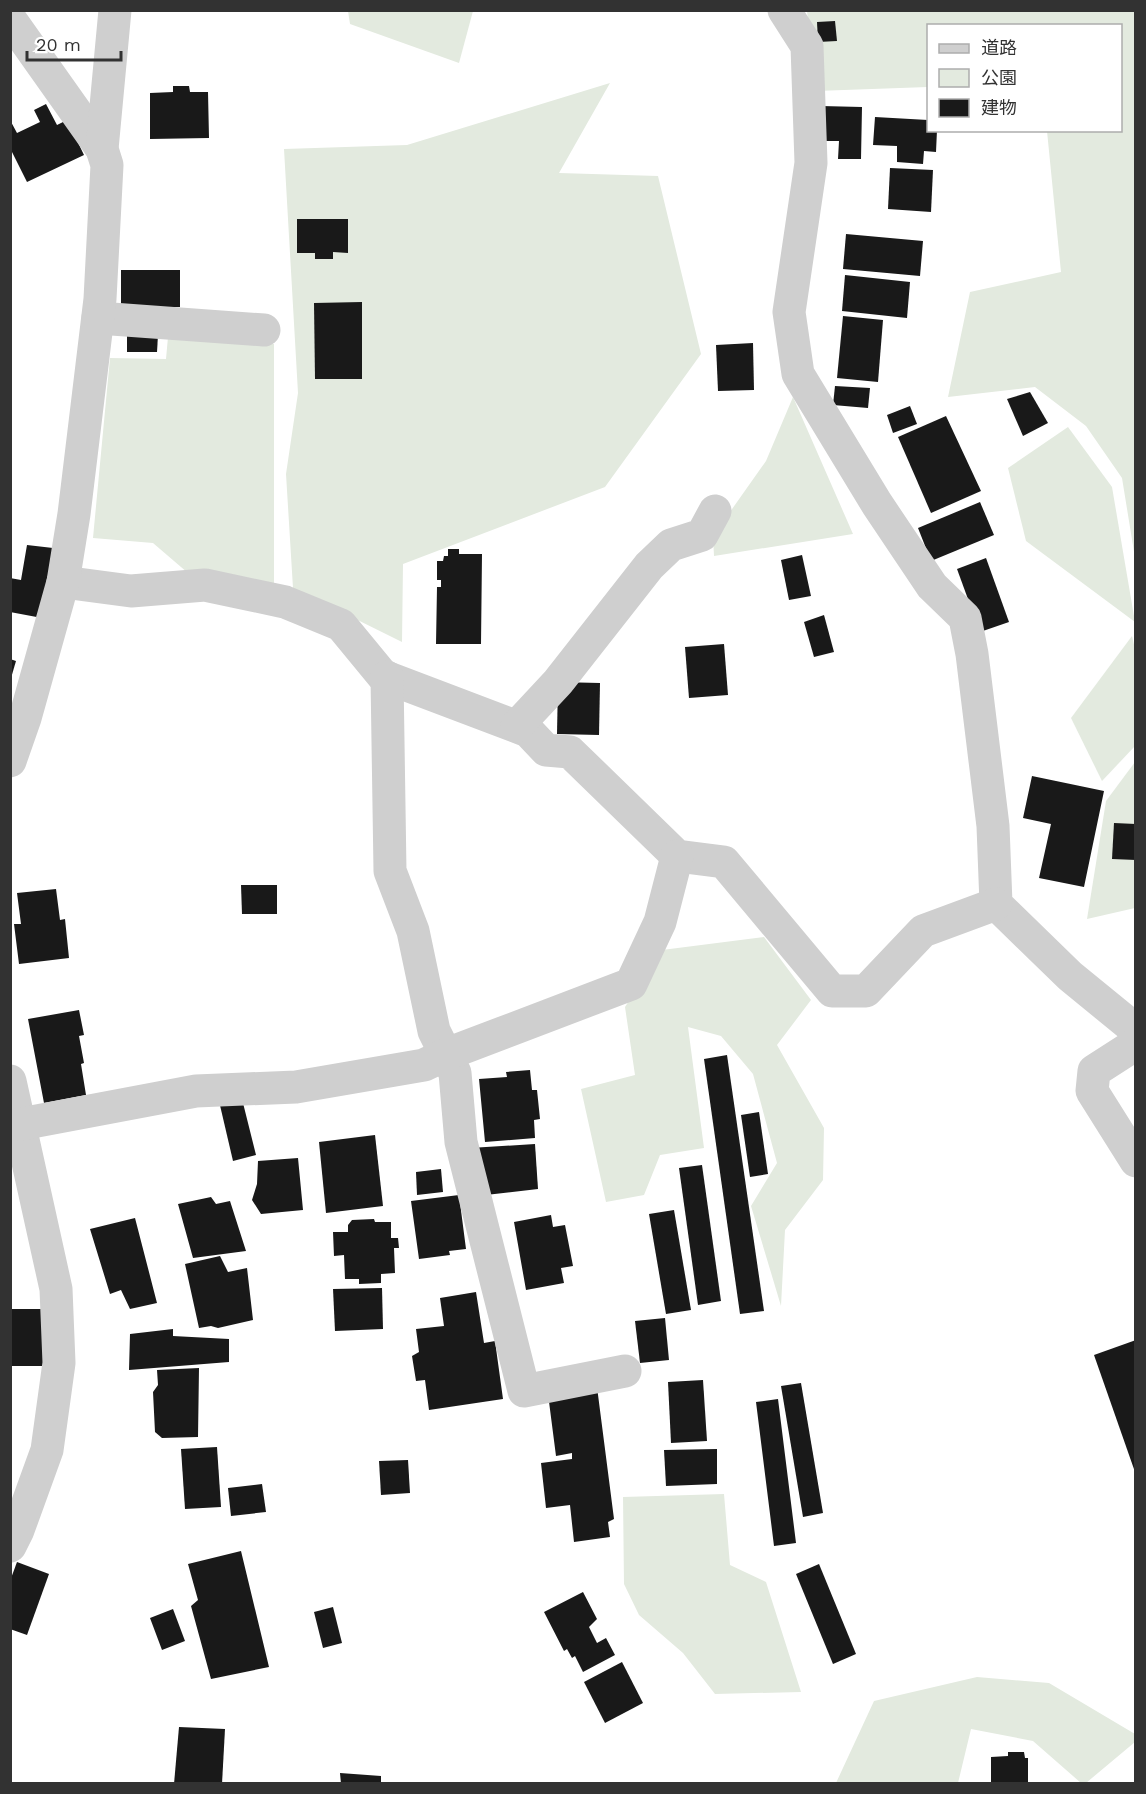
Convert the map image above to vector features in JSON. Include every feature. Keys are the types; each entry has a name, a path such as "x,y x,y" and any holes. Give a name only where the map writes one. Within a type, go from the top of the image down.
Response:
{"street":[{"path":"10,761 25,718 63,582 74,514 98,318 106,165 102,148 116,10"},
{"path":"784,10 807,46 811,163 789,312 798,374 877,504 932,586 964,618 972,654 993,826 996,904 1070,976 1136,1029"},
{"path":"10,19 102,148"},
{"path":"98,318 264,330"},
{"path":"517,726 558,682 649,566 671,544 702,535 715,511"},
{"path":"63,582 131,591 205,585 285,602 341,625 383,676 517,726 528,731 546,750 570,752 677,856 724,862 832,991 866,991 923,931 996,904"},
{"path":"387,677 390,871 413,931 434,1031 455,1073 461,1142 524,1391 625,1371"},
{"path":"21,1124 196,1091 296,1087 424,1065 447,1054 631,984 660,922 677,856"},
{"path":"1136,1044 1094,1071 1092,1091 1136,1161"},
{"path":"10,1081 56,1289 59,1363 47,1450 18,1530 10,1545"}],"green space":[{"path":"348,10 473,11 459,63 350,24"},
{"path":"807,11 1135,11 1135,558 1122,478 1086,426 1035,387 948,397 970,292 1061,272 1047,132 1122,132 1122,24 927,24 927,87 816,91"},
{"path":"610,83 559,173 658,176 701,354 605,487 403,564 402,642 293,588 286,474 298,393 284,149 407,145"},
{"path":"168,337 274,344 274,584 188,573 153,543 93,538 110,358 166,359"},
{"path":"793,397 853,534 714,556 713,536 766,461"},
{"path":"1068,427 1112,487 1135,622 1026,541 1008,468"},
{"path":"1132,636 1136,653 1135,746 1102,781 1071,718"},
{"path":"1135,762 1135,908 1087,919 1106,801"},
{"path":"764,937 811,1000 777,1045 824,1128 823,1180 785,1230 781,1306 751,1206 777,1163 753,1074 721,1036 688,1027 704,1148 660,1155 644,1195 606,1202 581,1089 635,1075 625,1007 662,950"},
{"path":"724,1494 730,1565 766,1582 801,1692 715,1694 683,1653 639,1615 624,1584 623,1497"},
{"path":"977,1677 1049,1683 1135,1734 1135,1742 1086,1783 1081,1783 1033,1741 971,1729 958,1783 836,1783 874,1701"}],"building":[{"path":"835,21 837,41 818,42 817,22"},
{"path":"173,86 189,86 190,92 208,92 209,138 150,139 150,93 173,92"},
{"path":"46,104 57,125 67,120 84,155 27,182 10,148 10,120 17,133 40,122 34,110"},
{"path":"821,106 862,107 861,159 838,159 839,141 820,141"},
{"path":"875,117 927,120 927,132 937,132 936,152 924,151 923,164 897,162 897,146 873,145"},
{"path":"890,168 933,170 931,212 888,209"},
{"path":"297,219 348,219 348,253 333,252 333,259 315,259 315,253 297,253"},
{"path":"846,234 923,241 920,276 843,269"},
{"path":"121,270 180,270 180,307 121,307"},
{"path":"845,275 910,282 907,318 842,311"},
{"path":"362,302 362,379 315,379 314,303"},
{"path":"843,316 883,320 878,382 837,378"},
{"path":"127,335 158,335 157,352 127,352"},
{"path":"753,343 754,390 718,391 716,345"},
{"path":"835,386 870,388 868,408 833,405"},
{"path":"1030,392 1048,423 1023,436 1007,399"},
{"path":"910,406 917,424 893,433 887,415"},
{"path":"946,416 981,491 931,513 898,437"},
{"path":"980,502 994,535 931,561 918,528"},
{"path":"27,545 53,548 42,618 10,612 10,578 21,580"},
{"path":"448,549 459,549 459,554 482,554 481,644 436,644 437,587 441,587 441,580 437,580 437,561 443,561 444,556 448,556"},
{"path":"802,555 811,596 789,600 781,560"},
{"path":"986,558 1009,622 980,632 957,569"},
{"path":"824,615 834,652 814,657 804,622"},
{"path":"724,644 728,695 689,698 685,647"},
{"path":"10,659 16,661 11,678 10,678"},
{"path":"558,682 600,683 599,735 557,734"},
{"path":"1032,776 1104,791 1084,887 1039,878 1051,824 1023,818"},
{"path":"1114,823 1136,824 1136,860 1112,859"},
{"path":"241,885 277,885 277,914 242,914"},
{"path":"56,889 60,920 65,919 69,958 19,964 14,924 21,924 17,893"},
{"path":"79,1010 84,1035 79,1036 86,1095 44,1103 28,1019"},
{"path":"727,1055 764,1311 740,1314 704,1059"},
{"path":"530,1070 532,1090 537,1090 540,1119 534,1120 535,1138 485,1142 479,1079 507,1077 506,1072"},
{"path":"241,1095 256,1155 233,1161 219,1101"},
{"path":"759,1112 768,1174 750,1177 741,1115"},
{"path":"375,1135 383,1206 326,1213 319,1142"},
{"path":"535,1144 538,1189 477,1196 470,1148"},
{"path":"298,1158 303,1210 261,1214 252,1200 257,1184 258,1161"},
{"path":"702,1165 721,1301 698,1305 679,1168"},
{"path":"441,1169 443,1192 417,1195 416,1172"},
{"path":"459,1195 466,1249 449,1251 450,1255 419,1259 411,1201"},
{"path":"211,1197 216,1204 230,1201 246,1251 193,1258 178,1204"},
{"path":"674,1210 691,1310 666,1314 649,1214"},
{"path":"551,1215 553,1227 565,1225 573,1266 561,1268 564,1283 526,1290 514,1222"},
{"path":"135,1218 157,1303 130,1309 121,1290 110,1294 90,1229"},
{"path":"374,1219 375,1222 391,1222 391,1238 398,1238 399,1248 394,1248 395,1273 381,1274 381,1283 359,1284 359,1279 345,1279 344,1255 334,1256 333,1232 348,1232 348,1225 352,1220"},
{"path":"220,1256 228,1272 247,1268 253,1320 218,1328 211,1326 199,1328 185,1264"},
{"path":"382,1288 383,1329 335,1331 333,1289"},
{"path":"476,1292 484,1343 495,1341 503,1399 429,1410 425,1380 416,1381 412,1356 419,1352 416,1329 444,1326 440,1298"},
{"path":"10,1309 45,1309 44,1366 10,1366"},
{"path":"665,1318 669,1360 640,1363 635,1321"},
{"path":"173,1329 173,1336 229,1339 229,1362 129,1370 130,1334"},
{"path":"1136,1340 1136,1472 1135,1472 1094,1355"},
{"path":"199,1368 198,1437 162,1438 155,1432 153,1392 158,1385 157,1370"},
{"path":"703,1380 707,1441 671,1443 668,1382"},
{"path":"801,1383 823,1513 803,1517 781,1386"},
{"path":"597,1387 614,1519 608,1522 610,1537 574,1542 570,1505 546,1508 541,1463 572,1459 572,1453 556,1456 548,1394"},
{"path":"778,1399 796,1543 774,1546 756,1402"},
{"path":"217,1447 221,1507 185,1509 181,1449"},
{"path":"717,1449 717,1484 666,1486 664,1450"},
{"path":"408,1460 410,1493 381,1495 379,1461"},
{"path":"262,1484 266,1512 231,1516 228,1488"},
{"path":"241,1551 269,1667 211,1679 191,1606 198,1600 188,1564"},
{"path":"17,1562 49,1574 27,1635 10,1629 10,1581"},
{"path":"819,1564 856,1654 833,1664 796,1574"},
{"path":"583,1592 597,1619 589,1627 597,1643 606,1638 615,1655 583,1672 575,1656 572,1658 567,1649 564,1651 544,1612"},
{"path":"333,1607 342,1643 323,1648 314,1612"},
{"path":"173,1609 185,1641 162,1650 150,1618"},
{"path":"622,1662 643,1703 605,1723 584,1682"},
{"path":"179,1727 225,1729 222,1784 174,1784"},
{"path":"1008,1752 1024,1752 1025,1758 1028,1758 1028,1784 991,1784 991,1757 1008,1756"},
{"path":"340,1773 381,1776 381,1784 341,1784"}]}
